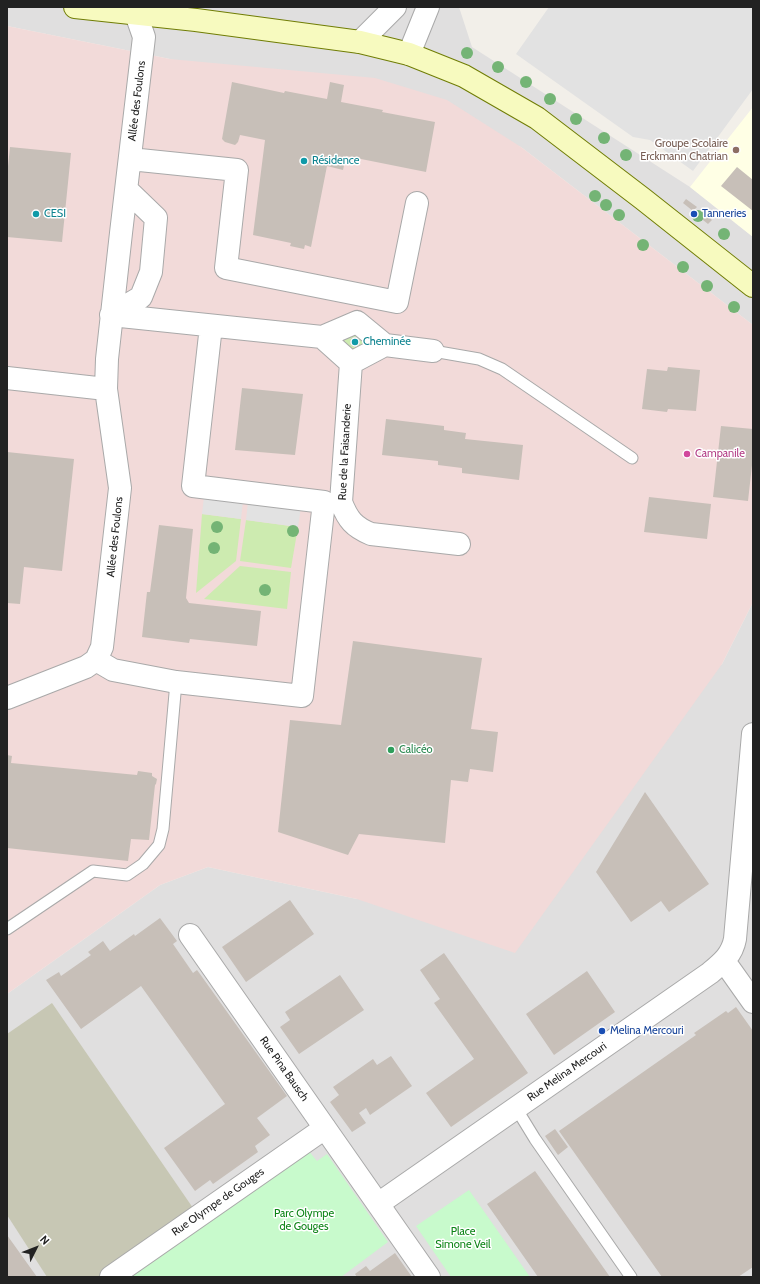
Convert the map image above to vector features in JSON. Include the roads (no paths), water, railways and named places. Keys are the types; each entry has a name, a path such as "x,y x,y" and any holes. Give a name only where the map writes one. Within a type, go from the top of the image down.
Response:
{"main road":[{"path":"75,7 136,11 360,42 409,54 464,76 537,118 753,286"}],"street":[{"path":"360,42 395,7"},
{"path":"409,54 428,7"},
{"name":"Allée des Foulons","path":"96,660 102,647 120,488 106,389 111,316 144,37 136,11"},
{"path":"130,159 237,170 226,268 397,302 417,203"},
{"path":"111,316 141,297 151,272 156,218 126,190"},
{"path":"111,316 322,337 357,322 385,345 433,351"},
{"path":"7,698 86,667 96,660 113,670 176,682 302,696 332,502 193,486 211,326"},
{"path":"322,337 351,363 385,345"},
{"name":"Rue de la Faisanderie","path":"351,363 332,502 359,529 371,534 459,544"},
{"path":"7,378 106,389"},
{"name":"Rue Melina Mercouri","path":"378,1204 710,973 724,961 733,948 735,939 752,760 753,734"},
{"name":"Rue Pina Bausch","path":"190,935 429,1277"},
{"path":"724,961 753,1002"},
{"name":"Rue Olympe de Gouges","path":"111,1277 325,1128"}],"lane":[{"path":"433,351 479,359 502,369 632,458"},
{"path":"7,929 93,871 127,875 143,864 159,845 163,829 176,682"},
{"path":"516,1108 631,1277"}],"place":[{"name":"Groupe Scolaire Erckmann Chatrian","path":"736,150"},
{"name":"Résidence","path":"304,161"},
{"name":"CESI","path":"36,214"},
{"name":"Tanneries","path":"694,214"},
{"name":"Cheminée","path":"355,342"},
{"name":"Campanile","path":"687,454"},
{"name":"Calicéo","path":"391,750"},
{"name":"Melina Mercouri","path":"602,1031"}],"park label":[{"name":"Parc Olympe de Gouges","path":"304,1220"},
{"name":"Place Simone Veil","path":"463,1238"}]}
